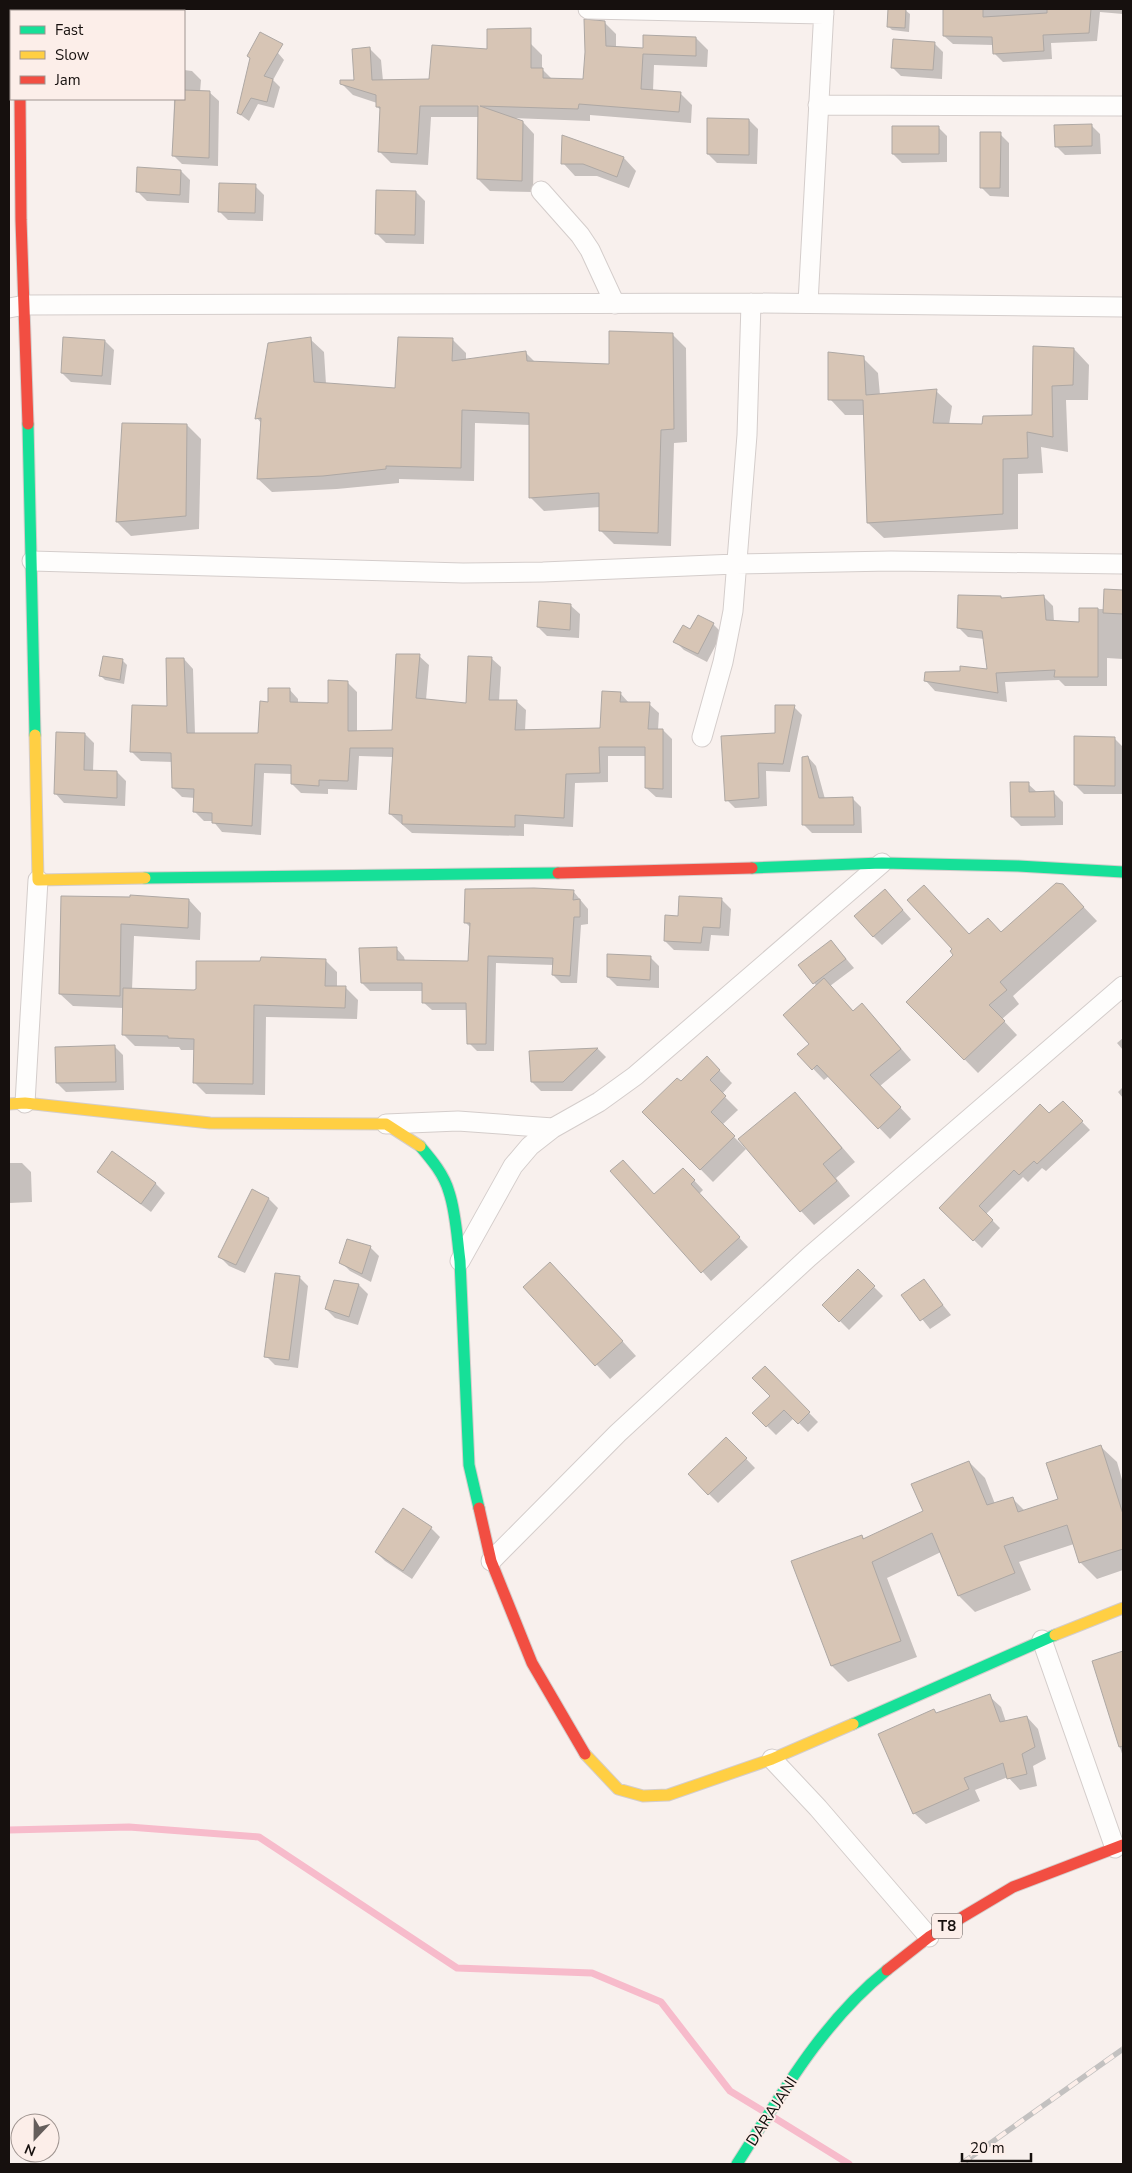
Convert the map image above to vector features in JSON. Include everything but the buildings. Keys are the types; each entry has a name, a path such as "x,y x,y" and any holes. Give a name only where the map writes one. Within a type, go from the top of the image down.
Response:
{"main road":[{"path":"20,100 17,307 32,561 38,880 668,871 882,863 1018,866 1123,872"},
{"path":"17,1103 210,1123 386,1124 418,1144 436,1165 449,1191 460,1261 469,1466 491,1561 532,1663 587,1757 618,1788 643,1796 668,1795 772,1758 1042,1640 1123,1608"},
{"name":"T8","path":"928,1937 1012,1887 1119,1847"},
{"name":"DARAJANI","path":"737,2164 805,2058 838,2017 871,1983 928,1937"}],"street":[{"path":"588,9 824,12 808,303"},
{"path":"818,105 1123,106"},
{"path":"541,191 580,235 590,250 615,304"},
{"path":"17,307 751,303 1123,307"},
{"path":"702,737 723,662 733,611 747,435 751,303"},
{"path":"32,561 463,573 891,561 1123,564"},
{"path":"460,1261 513,1166 530,1146 553,1128 599,1102 635,1076 882,863"},
{"path":"17,1103 38,880"},
{"path":"491,1561 618,1433 809,1258 1123,986"},
{"path":"386,1124 458,1121 553,1128"},
{"path":"1042,1640 1119,1847"},
{"path":"772,1758 818,1808 928,1937"}],"waterway":[{"path":"9,1830 129,1827 259,1837 457,1968 592,1973 661,2002 730,2091 763,2111"},
{"path":"773,2117 849,2164"}],"railway":[{"path":"961,2164 1123,2049"}],"traffic: fast":[{"path":"28,424 35,735"},
{"path":"752,868 882,863 1018,866 1123,872"},
{"path":"145,878 558,873"},
{"path":"420,1146 437,1167 447,1185 455,1217 460,1261 469,1465 479,1508"},
{"path":"853,1724 1055,1635"},
{"path":"737,2164 787,2086 823,2036 864,1990 887,1970"}],"traffic: slow":[{"path":"35,735 38,880 145,878"},
{"path":"9,1104 25,1103 210,1123 386,1124 420,1146"},
{"path":"1055,1635 1123,1608"},
{"path":"585,1754 618,1789 643,1796 668,1795 772,1759 853,1724"}],"traffic: jam":[{"path":"20,100 21,220 28,424"},
{"path":"558,873 752,868"},
{"path":"479,1508 491,1561 532,1663 585,1754"},
{"path":"887,1970 929,1937 1013,1887 1123,1845"}]}
